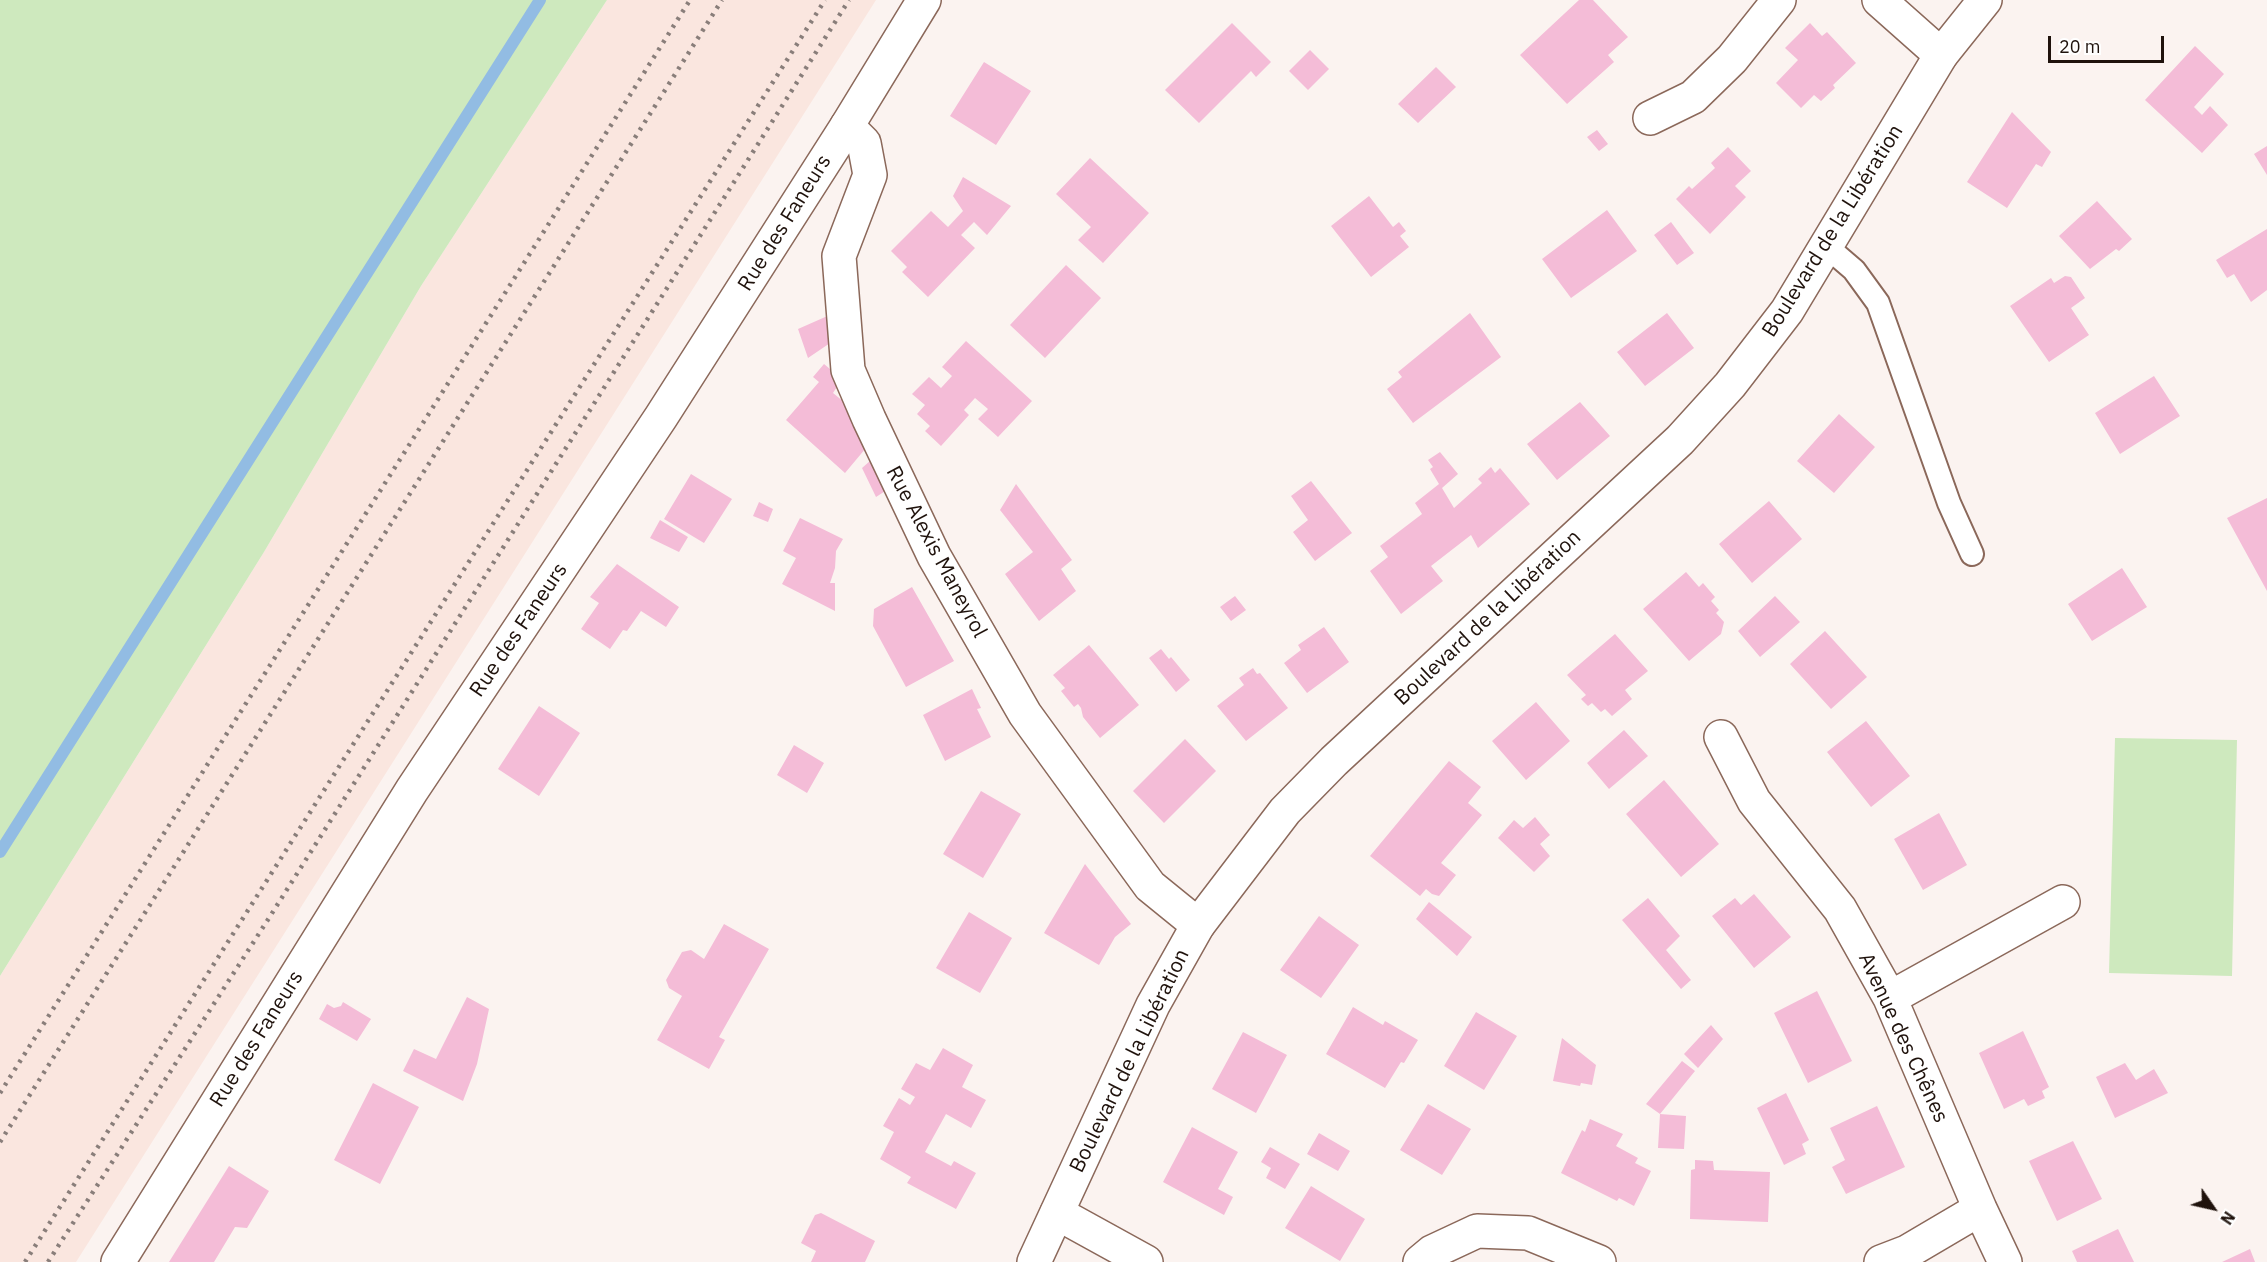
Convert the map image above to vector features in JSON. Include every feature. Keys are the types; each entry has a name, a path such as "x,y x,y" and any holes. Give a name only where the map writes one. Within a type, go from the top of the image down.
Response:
{"street":[{"name":"Rue des Faneurs","path":"118,1262 412,790 661,417 847,126 924,0"},
{"path":"1650,118 1693,97 1732,59 1779,0"},
{"path":"1879,0 1941,55"},
{"name":"Boulevard de la Libération","path":"1034,1262 1153,1005 1198,925 1285,811 1334,760 1680,440 1730,385 1787,311 1941,55 1985,0"},
{"name":"Rue Alexis Maneyrol","path":"847,126 864,143 870,175 839,256 848,370 868,419 934,556 1025,714 1150,886 1198,925"},
{"name":"Avenue des Chênes","path":"1721,737 1754,801 1840,909 1890,998 2005,1262"},
{"path":"1890,998 2063,902"},
{"path":"1881,1262 1907,1252 1980,1209"},
{"path":"1057,1213 1146,1262"},
{"path":"1420,1262 1432,1252 1477,1231 1528,1233 1599,1262"}],"lane":[{"path":"1826,246 1854,270 1878,303 1949,503 1972,554"}],"shaded area":[{"path":"607,0 876,0 76,1262 0,1262 0,976 264,552 421,286"}],"green space":[{"path":"0,0 607,0 421,286 264,552 0,976"},
{"path":"2115,738 2237,740 2232,976 2109,973"}],"building":[{"path":"1579,0 1593,0 1628,37 1608,55 1614,62 1567,104 1520,55"},
{"path":"1232,23 1271,62 1256,77 1251,71 1199,123 1165,90"},
{"path":"1810,23 1822,36 1827,32 1856,63 1833,85 1835,88 1821,101 1814,95 1801,108 1776,83 1798,60 1785,48"},
{"path":"2195,46 2224,74 2194,107 2202,115 2210,106 2228,125 2202,153 2145,100"},
{"path":"1310,50 1329,69 1308,90 1289,71"},
{"path":"984,62 1031,91 996,145 950,116"},
{"path":"1436,67 1456,87 1418,123 1398,104"},
{"path":"2012,112 2051,152 2042,167 2036,164 2007,208 1967,182"},
{"path":"1597,130 1608,144 1599,151 1587,137"},
{"path":"2267,146 2267,175 2254,154"},
{"path":"1728,147 1751,171 1735,186 1746,197 1710,234 1676,199 1689,186 1692,189 1715,168 1711,163"},
{"path":"1090,158 1149,213 1103,263 1078,240 1091,227 1056,194"},
{"path":"963,177 1011,206 987,235 974,222 961,235 975,248 928,297 902,272 907,267 891,251 931,211 948,227 963,211 953,196"},
{"path":"1369,196 1393,227 1399,222 1406,231 1400,236 1409,247 1371,277 1331,226"},
{"path":"2097,201 2132,239 2119,251 2116,249 2090,269 2059,236"},
{"path":"1607,210 1637,251 1571,298 1542,259"},
{"path":"1671,222 1694,253 1677,265 1654,235"},
{"path":"2267,229 2267,290 2251,302 2234,274 2227,278 2216,260"},
{"path":"1066,265 1101,298 1045,358 1010,325"},
{"path":"2065,276 2071,277 2085,298 2071,308 2089,335 2049,362 2010,306 2051,278 2054,283"},
{"path":"1470,313 1501,357 1413,423 1387,389 1402,377 1398,372"},
{"path":"1667,313 1694,348 1645,386 1617,352"},
{"path":"832,314 836,339 808,358 798,329"},
{"path":"966,341 1032,401 998,437 978,419 988,409 975,398 964,410 969,415 941,446 925,431 930,426 917,414 925,405 912,394 929,377 941,388 952,376 942,367"},
{"path":"824,364 842,379 833,393 865,419 871,442 845,473 786,420 819,382 813,377"},
{"path":"2154,376 2180,416 2120,454 2095,413"},
{"path":"1580,402 1610,436 1557,480 1527,444"},
{"path":"1839,414 1875,447 1834,493 1797,461"},
{"path":"1440,452 1458,474 1442,488 1454,508 1482,483 1478,479 1491,467 1495,473 1500,468 1530,504 1478,548 1471,535 1431,566 1443,581 1401,614 1370,571 1388,557 1380,546 1422,514 1415,503 1439,484 1430,469 1433,467 1428,460"},
{"path":"878,454 893,486 876,497 862,468"},
{"path":"691,474 732,499 704,543 664,519"},
{"path":"1311,481 1352,533 1315,561 1293,532 1308,520 1291,496"},
{"path":"1016,484 1072,560 1061,569 1076,591 1039,621 1005,574 1033,552 1000,510"},
{"path":"2267,498 2267,591 2227,518"},
{"path":"1769,501 1802,539 1752,583 1719,544"},
{"path":"759,502 773,509 768,522 753,516"},
{"path":"800,518 843,539 836,551 835,568 830,583 835,583 835,611 782,584 796,558 783,551"},
{"path":"660,520 688,537 679,552 650,538"},
{"path":"617,564 679,607 666,627 641,611 627,631 623,630 610,649 581,629 599,603 590,597"},
{"path":"2122,568 2147,607 2092,641 2068,604"},
{"path":"1686,572 1699,587 1703,583 1715,597 1711,601 1719,610 1716,613 1724,622 1721,634 1689,661 1643,609"},
{"path":"912,587 954,661 906,687 873,626 874,609"},
{"path":"1235,596 1246,610 1231,621 1220,607"},
{"path":"1775,596 1800,622 1760,657 1738,631"},
{"path":"1324,627 1349,662 1307,693 1284,663 1301,650 1298,645"},
{"path":"1825,631 1867,677 1831,709 1790,664"},
{"path":"1615,634 1648,671 1625,690 1632,699 1612,716 1605,709 1601,712 1592,703 1588,706 1581,699 1586,695 1567,675"},
{"path":"1089,645 1139,705 1100,738 1083,717 1078,704 1074,707 1061,691 1065,688 1053,675"},
{"path":"1161,649 1169,659 1171,657 1190,680 1176,692 1149,658"},
{"path":"1253,668 1257,674 1260,673 1288,708 1246,741 1217,706 1244,685 1239,678"},
{"path":"972,689 981,708 977,709 991,737 945,761 923,715"},
{"path":"1536,702 1570,741 1526,780 1492,741"},
{"path":"539,706 580,733 539,796 498,769"},
{"path":"1866,721 1910,776 1871,807 1827,752"},
{"path":"1624,730 1648,756 1609,789 1587,763"},
{"path":"1185,739 1216,771 1164,823 1133,791"},
{"path":"794,745 824,763 807,793 777,775"},
{"path":"1449,761 1481,787 1468,803 1482,815 1441,863 1456,875 1439,896 1426,889 1420,896 1370,856"},
{"path":"1664,780 1719,844 1681,877 1626,814"},
{"path":"981,791 1021,814 983,878 943,854"},
{"path":"1939,813 1967,865 1923,890 1894,839"},
{"path":"1535,817 1550,835 1540,844 1550,856 1534,872 1498,838 1514,820 1523,828"},
{"path":"1085,864 1131,924 1115,937 1099,965 1044,933"},
{"path":"1754,894 1791,937 1754,968 1712,916 1735,898 1741,905"},
{"path":"1648,898 1680,936 1666,950 1691,980 1681,989 1622,920"},
{"path":"1429,902 1472,937 1457,956 1416,919"},
{"path":"969,912 1012,938 980,993 936,968"},
{"path":"1319,916 1359,945 1321,998 1280,970"},
{"path":"724,924 769,949 719,1037 725,1040 709,1069 657,1040 682,996 669,988 666,980 682,952 691,950 704,959"},
{"path":"1817,991 1852,1061 1808,1083 1774,1013"},
{"path":"467,997 489,1009 477,1064 463,1101 403,1071 414,1049 436,1059"},
{"path":"343,1002 371,1019 357,1041 319,1019 327,1004 334,1008 341,1006"},
{"path":"1353,1007 1383,1025 1385,1021 1418,1040 1385,1088 1326,1054"},
{"path":"1476,1012 1517,1036 1484,1090 1444,1066"},
{"path":"1711,1025 1723,1039 1698,1068 1684,1054"},
{"path":"2023,1031 2049,1087 2042,1091 2045,1098 2028,1106 2024,1099 2004,1109 1979,1053"},
{"path":"1243,1032 1287,1055 1256,1113 1212,1089"},
{"path":"1562,1038 1596,1065 1592,1085 1581,1083 1580,1086 1553,1081"},
{"path":"943,1048 973,1065 962,1087 986,1100 971,1128 946,1114 925,1152 951,1166 954,1161 976,1173 956,1209 907,1183 911,1177 880,1159 894,1132 883,1126 899,1098 910,1105 915,1097 901,1089 916,1063 930,1070"},
{"path":"1682,1061 1695,1071 1660,1114 1646,1104"},
{"path":"2125,1063 2136,1080 2154,1069 2168,1093 2115,1118 2096,1077"},
{"path":"373,1083 419,1107 380,1184 334,1160"},
{"path":"1786,1093 1809,1140 1802,1144 1806,1154 1784,1165 1757,1108"},
{"path":"1428,1104 1471,1129 1442,1175 1400,1150"},
{"path":"1877,1106 1905,1167 1846,1194 1832,1167 1845,1160 1830,1128"},
{"path":"1660,1114 1686,1116 1684,1149 1658,1148"},
{"path":"1590,1119 1623,1134 1616,1146 1638,1158 1635,1163 1651,1171 1634,1206 1619,1198 1617,1201 1561,1173 1582,1130 1585,1132"},
{"path":"1192,1127 1238,1152 1218,1189 1233,1197 1224,1215 1163,1182"},
{"path":"1319,1133 1350,1151 1338,1171 1307,1154"},
{"path":"2073,1141 2102,1199 2057,1221 2029,1161"},
{"path":"1270,1147 1300,1164 1285,1189 1266,1178 1271,1168 1261,1162"},
{"path":"1695,1160 1713,1161 1714,1170 1770,1172 1768,1222 1690,1219 1691,1170 1695,1169"},
{"path":"229,1166 269,1191 247,1228 235,1227 214,1262 169,1262"},
{"path":"1311,1186 1365,1219 1340,1261 1285,1228"},
{"path":"821,1213 875,1241 865,1262 811,1262 816,1251 801,1243 815,1215"},
{"path":"2118,1229 2134,1262 2077,1262 2072,1251"},
{"path":"2250,1249 2255,1262 2222,1262"}],"waterway":[{"path":"0,852 540,0"}],"railway":[{"path":"0,1093 690,0"},
{"path":"0,1142 722,0"},
{"path":"25,1262 825,0"},
{"path":"48,1262 269,918 849,0"}]}
